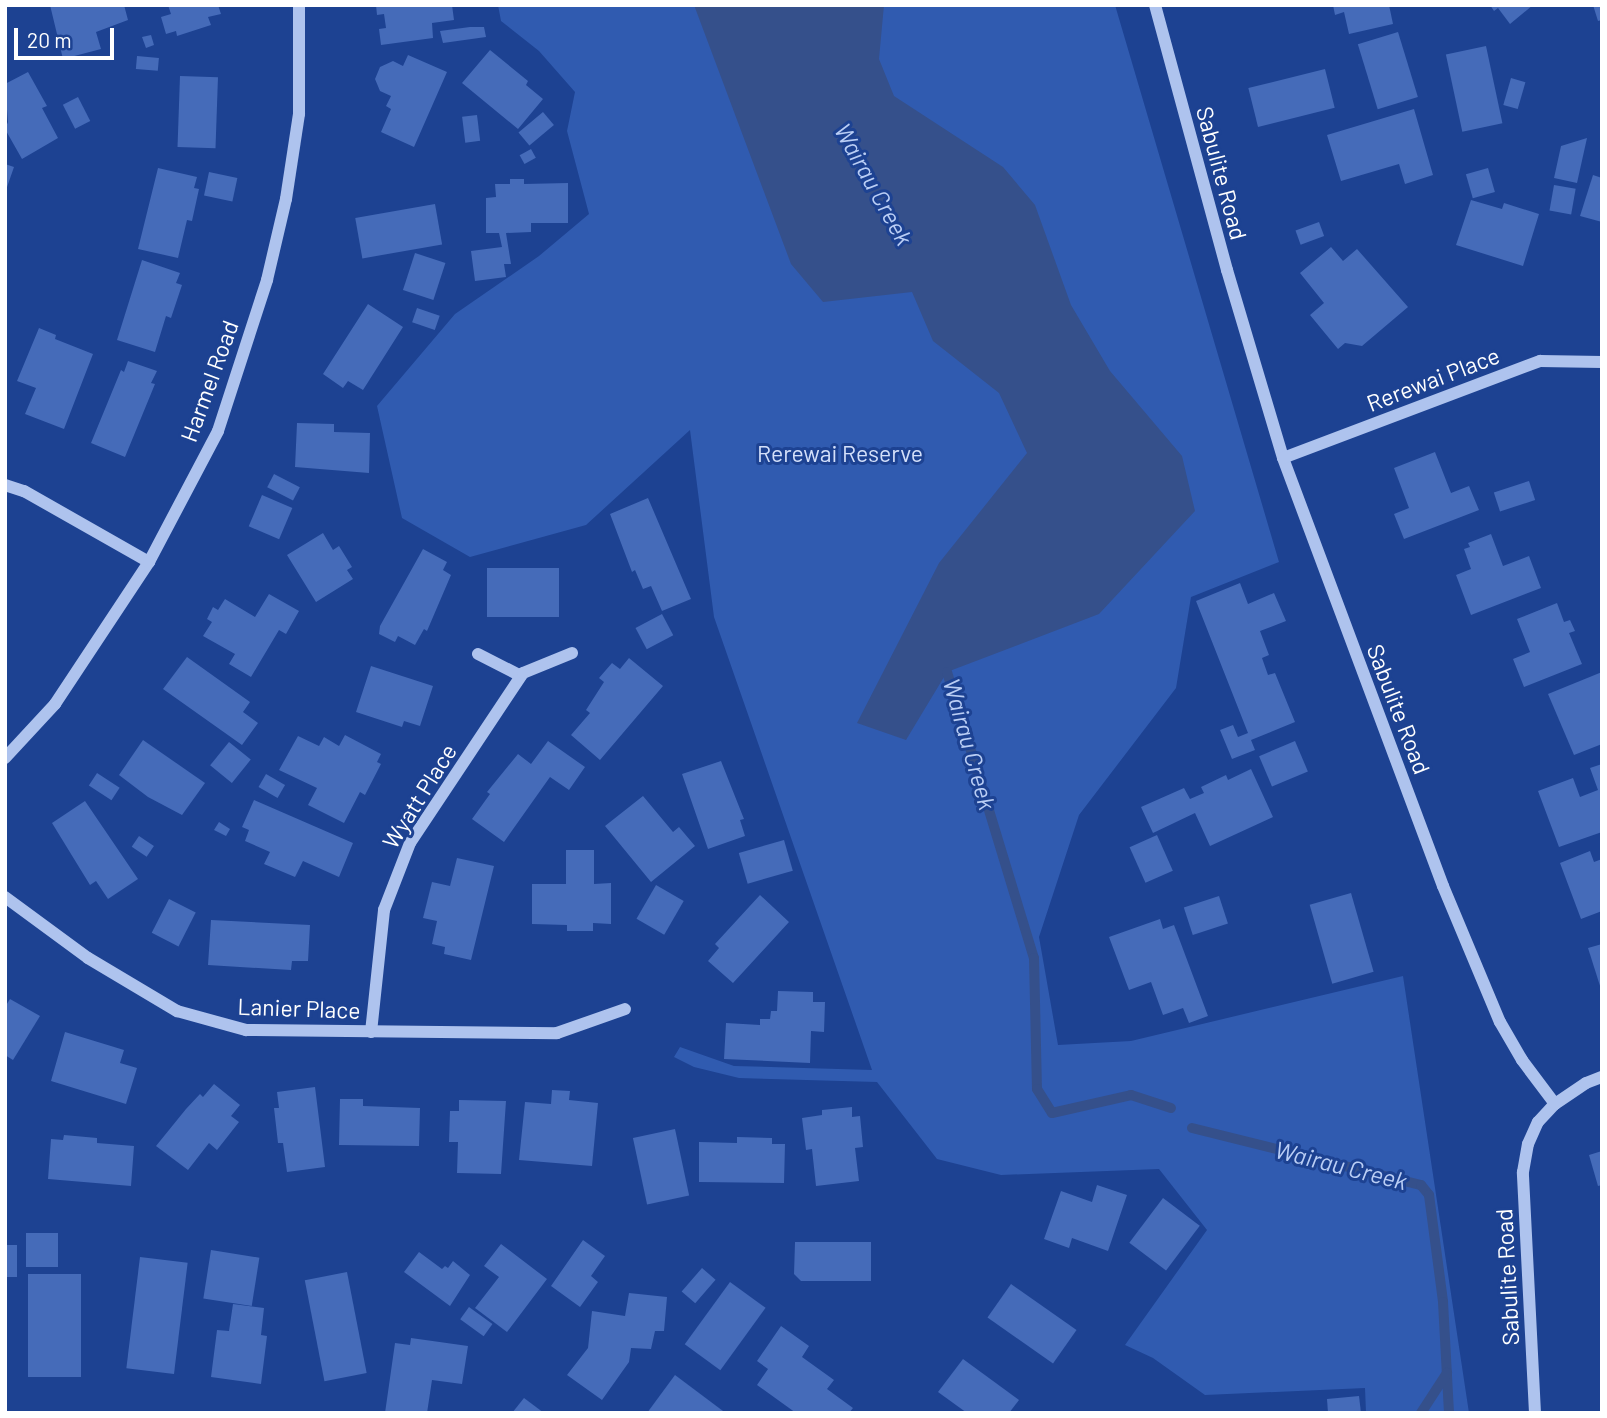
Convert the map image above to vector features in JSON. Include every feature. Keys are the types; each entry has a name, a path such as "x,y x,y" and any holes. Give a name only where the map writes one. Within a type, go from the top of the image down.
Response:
{"street":[{"name":"Harmel Road","path":"5,758 55,704 149,562 218,430 267,280 286,199 299,114 299,5"},
{"name":"Sabulite Road","path":"1155,5 1227,270 1283,458 1443,886 1496,1011 1521,1060 1555,1104 1538,1122 1528,1144 1523,1172 1535,1413"},
{"name":"Rerewai Place","path":"1283,458 1540,361 1602,362"},
{"path":"5,485 24,491 149,562"},
{"path":"478,654 521,676 572,653"},
{"name":"Wyatt Place","path":"370,1032 384,910 410,843 521,676"},
{"name":"Lanier Place","path":"5,897 88,958 177,1011 246,1030 557,1033 625,1009"},
{"path":"1555,1104 1586,1083 1602,1077"}],"green space":[{"name":"Rerewai Reserve","path":"498,5 1115,5 1279,562 1191,597 1176,688 1079,815 1039,937 1058,1045 1131,1041 1403,976 1469,1413 1366,1413 1365,1388 1205,1395 1153,1358 1125,1345 1207,1230 1159,1169 1001,1175 937,1159 877,1082 739,1078 694,1067 674,1057 680,1047 734,1066 872,1070 714,617 690,430 586,525 470,557 402,518 377,406 455,314 539,256 589,214 567,131 575,92 539,51 501,21"}],"water":[{"path":"694,5 884,5 879,59 894,96 1003,167 1035,205 1071,305 1110,371 1182,456 1195,511 1099,614 947,672 906,740 857,723 939,563 1027,453 999,393 933,341 912,292 823,302 791,264"}],"building":[{"path":"50,5 124,5 128,20 96,32 101,49 63,59"},
{"path":"168,5 218,5 221,14 208,17 211,25 177,36 176,31 166,34 161,17 171,14"},
{"path":"376,5 452,5 454,20 432,23 433,38 381,45 379,29 386,28 384,14 377,15"},
{"path":"1333,5 1389,5 1393,24 1349,34 1344,12 1335,15"},
{"path":"1490,5 1533,5 1510,24 1498,8 1494,11"},
{"path":"1593,5 1602,5 1602,20 1598,21"},
{"path":"484,27 486,37 443,43 440,31"},
{"path":"1398,32 1418,97 1378,109 1358,44"},
{"path":"151,35 154,45 146,48 142,37"},
{"path":"1486,46 1502,123 1462,132 1446,55"},
{"path":"490,50 528,81 526,85 543,99 518,129 462,83"},
{"path":"408,55 447,72 414,147 381,132 391,109 386,106 391,96 380,91 375,79 380,67 393,61 403,66"},
{"path":"137,56 159,58 158,71 136,69"},
{"path":"1325,69 1335,108 1258,127 1248,88"},
{"path":"28,72 47,106 42,108 58,138 22,159 5,129 8,122 5,84"},
{"path":"180,76 218,77 215,148 178,147"},
{"path":"1511,78 1525,82 1518,109 1503,105"},
{"path":"78,97 90,121 75,129 63,105"},
{"path":"1414,109 1433,175 1405,184 1399,164 1341,181 1327,135"},
{"path":"543,112 554,125 529,146 518,133"},
{"path":"477,115 480,141 465,143 462,117"},
{"path":"1587,138 1577,183 1554,178 1561,146"},
{"path":"531,149 536,158 524,164 520,155"},
{"path":"5,164 14,167 6,190 5,190"},
{"path":"158,168 197,177 194,188 199,189 192,221 187,220 178,258 138,249"},
{"path":"1488,168 1495,192 1473,198 1466,174"},
{"path":"209,172 237,178 232,202 204,195"},
{"path":"1593,175 1602,178 1602,222 1580,216"},
{"path":"510,179 524,179 524,184 568,183 568,223 531,223 531,232 506,233 511,264 504,264 506,277 475,281 471,251 502,247 499,233 486,233 486,198 496,197 495,184 510,184"},
{"path":"1554,185 1576,189 1571,214 1549,211"},
{"path":"1471,200 1502,209 1504,203 1539,214 1523,266 1456,245"},
{"path":"435,204 442,244 362,258 355,218"},
{"path":"1319,222 1324,236 1301,245 1296,231"},
{"path":"1331,247 1343,261 1357,249 1408,307 1362,346 1345,343 1338,349 1310,315 1324,303 1300,273"},
{"path":"415,253 445,263 433,300 403,290"},
{"path":"142,260 180,273 176,283 182,285 171,318 166,316 155,352 117,340"},
{"path":"368,304 403,327 363,390 348,381 343,388 323,374"},
{"path":"417,308 440,316 435,330 412,322"},
{"path":"39,328 56,335 55,339 93,354 64,429 25,414 36,388 17,381"},
{"path":"128,361 157,371 151,383 155,384 125,457 91,443 121,370 124,372"},
{"path":"297,423 334,424 334,432 370,433 369,473 295,467"},
{"path":"1435,452 1451,493 1469,486 1479,510 1404,539 1394,514 1409,508 1394,468"},
{"path":"274,474 300,487 293,501 267,487"},
{"path":"1529,481 1535,500 1500,511 1494,492"},
{"path":"262,495 292,508 279,539 249,526"},
{"path":"648,498 691,599 662,611 651,586 643,589 635,570 632,572 610,514"},
{"path":"323,533 333,550 339,546 352,567 347,570 353,579 316,602 287,555"},
{"path":"1491,534 1503,566 1529,556 1541,588 1471,615 1456,575 1471,569 1464,549 1470,547 1468,543"},
{"path":"423,549 447,562 443,570 451,575 427,631 424,629 415,645 398,636 395,642 379,634 380,626"},
{"path":"487,568 559,568 559,617 487,617"},
{"path":"1240,583 1248,604 1274,593 1286,621 1260,631 1269,655 1262,658 1268,675 1275,673 1295,722 1251,740 1255,750 1232,759 1220,730 1233,725 1238,737 1248,733 1196,601"},
{"path":"269,594 299,611 286,634 279,630 251,677 229,664 235,654 203,636 212,622 207,619 213,607 218,610 225,599 255,617"},
{"path":"1557,603 1564,622 1570,620 1575,631 1569,633 1582,664 1524,687 1513,659 1530,652 1517,619"},
{"path":"662,614 673,635 647,649 636,628"},
{"path":"187,657 250,702 243,712 258,723 242,745 163,689"},
{"path":"629,658 663,686 600,760 571,735 590,713 586,710 604,682 599,678 612,663 620,669"},
{"path":"371,666 433,686 420,726 404,721 402,727 356,712"},
{"path":"1602,672 1602,744 1574,755 1548,694"},
{"path":"345,735 381,754 377,762 381,764 365,795 360,792 344,823 308,805 317,788 279,770 298,736 319,746 324,737 339,746"},
{"path":"143,740 205,783 182,815 148,797 119,775"},
{"path":"548,741 585,767 569,790 550,777 504,842 472,819 490,794 487,792 518,754 531,764"},
{"path":"1295,741 1308,771 1272,787 1259,756"},
{"path":"229,742 251,760 232,783 210,765"},
{"path":"721,761 744,819 740,820 745,836 708,849 682,774"},
{"path":"1602,764 1602,832 1559,847 1538,791 1573,778 1580,797 1598,790 1590,768"},
{"path":"1251,769 1273,817 1210,846 1195,813 1153,833 1141,807 1184,788 1190,799 1204,793 1201,787 1226,775 1228,780"},
{"path":"97,773 120,788 111,800 89,786"},
{"path":"266,774 285,785 278,798 258,787"},
{"path":"643,796 673,832 679,827 695,846 651,882 605,826"},
{"path":"254,800 353,843 339,877 303,861 295,877 264,864 270,852 245,841 249,830 242,827"},
{"path":"85,801 138,879 108,899 96,881 90,885 52,823"},
{"path":"219,822 230,829 226,836 214,830"},
{"path":"1157,835 1173,871 1145,883 1130,847"},
{"path":"139,836 154,846 147,857 132,847"},
{"path":"784,840 793,871 748,884 739,853"},
{"path":"566,850 594,850 594,884 611,883 611,924 593,923 593,931 567,931 567,925 532,924 532,884 566,884"},
{"path":"1590,851 1594,862 1602,859 1602,911 1581,919 1560,863"},
{"path":"457,858 494,866 471,960 444,954 445,947 432,944 437,921 423,918 432,882 450,886"},
{"path":"656,885 684,901 664,935 636,919"},
{"path":"1351,893 1374,972 1332,984 1310,905"},
{"path":"760,895 789,922 733,983 708,961 719,948 715,944"},
{"path":"1219,896 1228,924 1193,935 1184,907"},
{"path":"169,899 196,913 178,946 152,933"},
{"path":"1160,919 1163,929 1174,925 1208,1016 1189,1023 1183,1008 1163,1015 1151,982 1129,990 1109,937"},
{"path":"211,920 310,925 308,961 292,961 291,970 208,965"},
{"path":"1602,944 1602,989 1601,989 1588,948"},
{"path":"778,991 813,992 813,1002 825,1002 824,1032 811,1031 810,1063 724,1059 726,1023 760,1025 760,1019 770,1019 771,1011 777,1011"},
{"path":"10,999 40,1016 13,1060 5,1055 5,1007"},
{"path":"65,1032 124,1050 120,1063 137,1068 126,1104 51,1081"},
{"path":"214,1084 240,1105 231,1116 239,1122 217,1150 209,1143 188,1170 156,1146 200,1094 203,1097"},
{"path":"315,1087 325,1167 287,1172 283,1143 278,1143 274,1108 279,1108 277,1092"},
{"path":"552,1090 570,1091 569,1100 598,1103 592,1166 519,1160 525,1102 551,1104"},
{"path":"340,1099 363,1099 363,1106 420,1108 419,1146 339,1145"},
{"path":"459,1100 506,1101 501,1174 457,1173 458,1142 449,1142 450,1111 459,1111"},
{"path":"852,1107 852,1117 860,1116 863,1147 855,1148 859,1181 816,1186 812,1149 806,1150 802,1118 822,1115 822,1110"},
{"path":"675,1129 689,1196 647,1204 633,1138"},
{"path":"64,1135 97,1138 97,1143 134,1146 131,1186 48,1179 51,1139 63,1140"},
{"path":"737,1137 772,1138 772,1144 785,1144 784,1183 699,1182 699,1142 737,1143"},
{"path":"1602,1151 1602,1185 1598,1186 1589,1155"},
{"path":"1097,1185 1127,1195 1108,1251 1072,1238 1069,1248 1044,1239 1061,1191 1092,1202"},
{"path":"1163,1198 1200,1226 1166,1270 1129,1243"},
{"path":"26,1233 58,1233 58,1267 26,1267"},
{"path":"583,1240 605,1256 591,1276 598,1282 580,1307 551,1286"},
{"path":"795,1242 871,1242 871,1281 801,1281 794,1274"},
{"path":"501,1244 547,1279 507,1332 475,1308 499,1277 484,1266"},
{"path":"5,1245 17,1245 17,1277 5,1277"},
{"path":"211,1250 259,1258 252,1306 203,1298"},
{"path":"419,1252 442,1269 445,1266 448,1268 453,1261 470,1275 450,1306 404,1272"},
{"path":"140,1257 188,1263 174,1374 126,1368"},
{"path":"702,1268 716,1280 695,1303 682,1291"},
{"path":"347,1272 367,1373 324,1381 305,1280"},
{"path":"28,1274 81,1274 81,1377 28,1377"},
{"path":"730,1282 766,1308 720,1370 685,1344"},
{"path":"1011,1284 1077,1330 1053,1363 987,1318"},
{"path":"629,1293 667,1297 664,1331 655,1331 651,1349 631,1348 629,1362 602,1400 567,1375 588,1348 592,1311 625,1316"},
{"path":"233,1304 264,1308 261,1335 267,1336 261,1384 211,1377 217,1330 229,1331"},
{"path":"469,1307 492,1324 484,1336 460,1319"},
{"path":"781,1326 809,1346 802,1357 834,1380 827,1389 853,1408 849,1413 796,1413 757,1385 768,1369 757,1361"},
{"path":"411,1338 468,1346 462,1384 432,1380 427,1413 385,1413 395,1343 410,1345"},
{"path":"963,1359 1019,1400 1009,1413 967,1413 938,1392"},
{"path":"675,1375 723,1411 722,1413 647,1413"},
{"path":"1359,1396 1361,1413 1328,1413 1327,1399"},
{"path":"524,1398 544,1413 512,1413"}],"waterway":[{"name":"Wairau Creek","path":"947,672 1034,958 1037,1089 1052,1113 1131,1095 1171,1108"},
{"name":"Wairau Creek","path":"1192,1128 1421,1185 1429,1195 1443,1302 1449,1413"},
{"name":"Wairau Creek","path":"1421,1413 1447,1373"}]}
